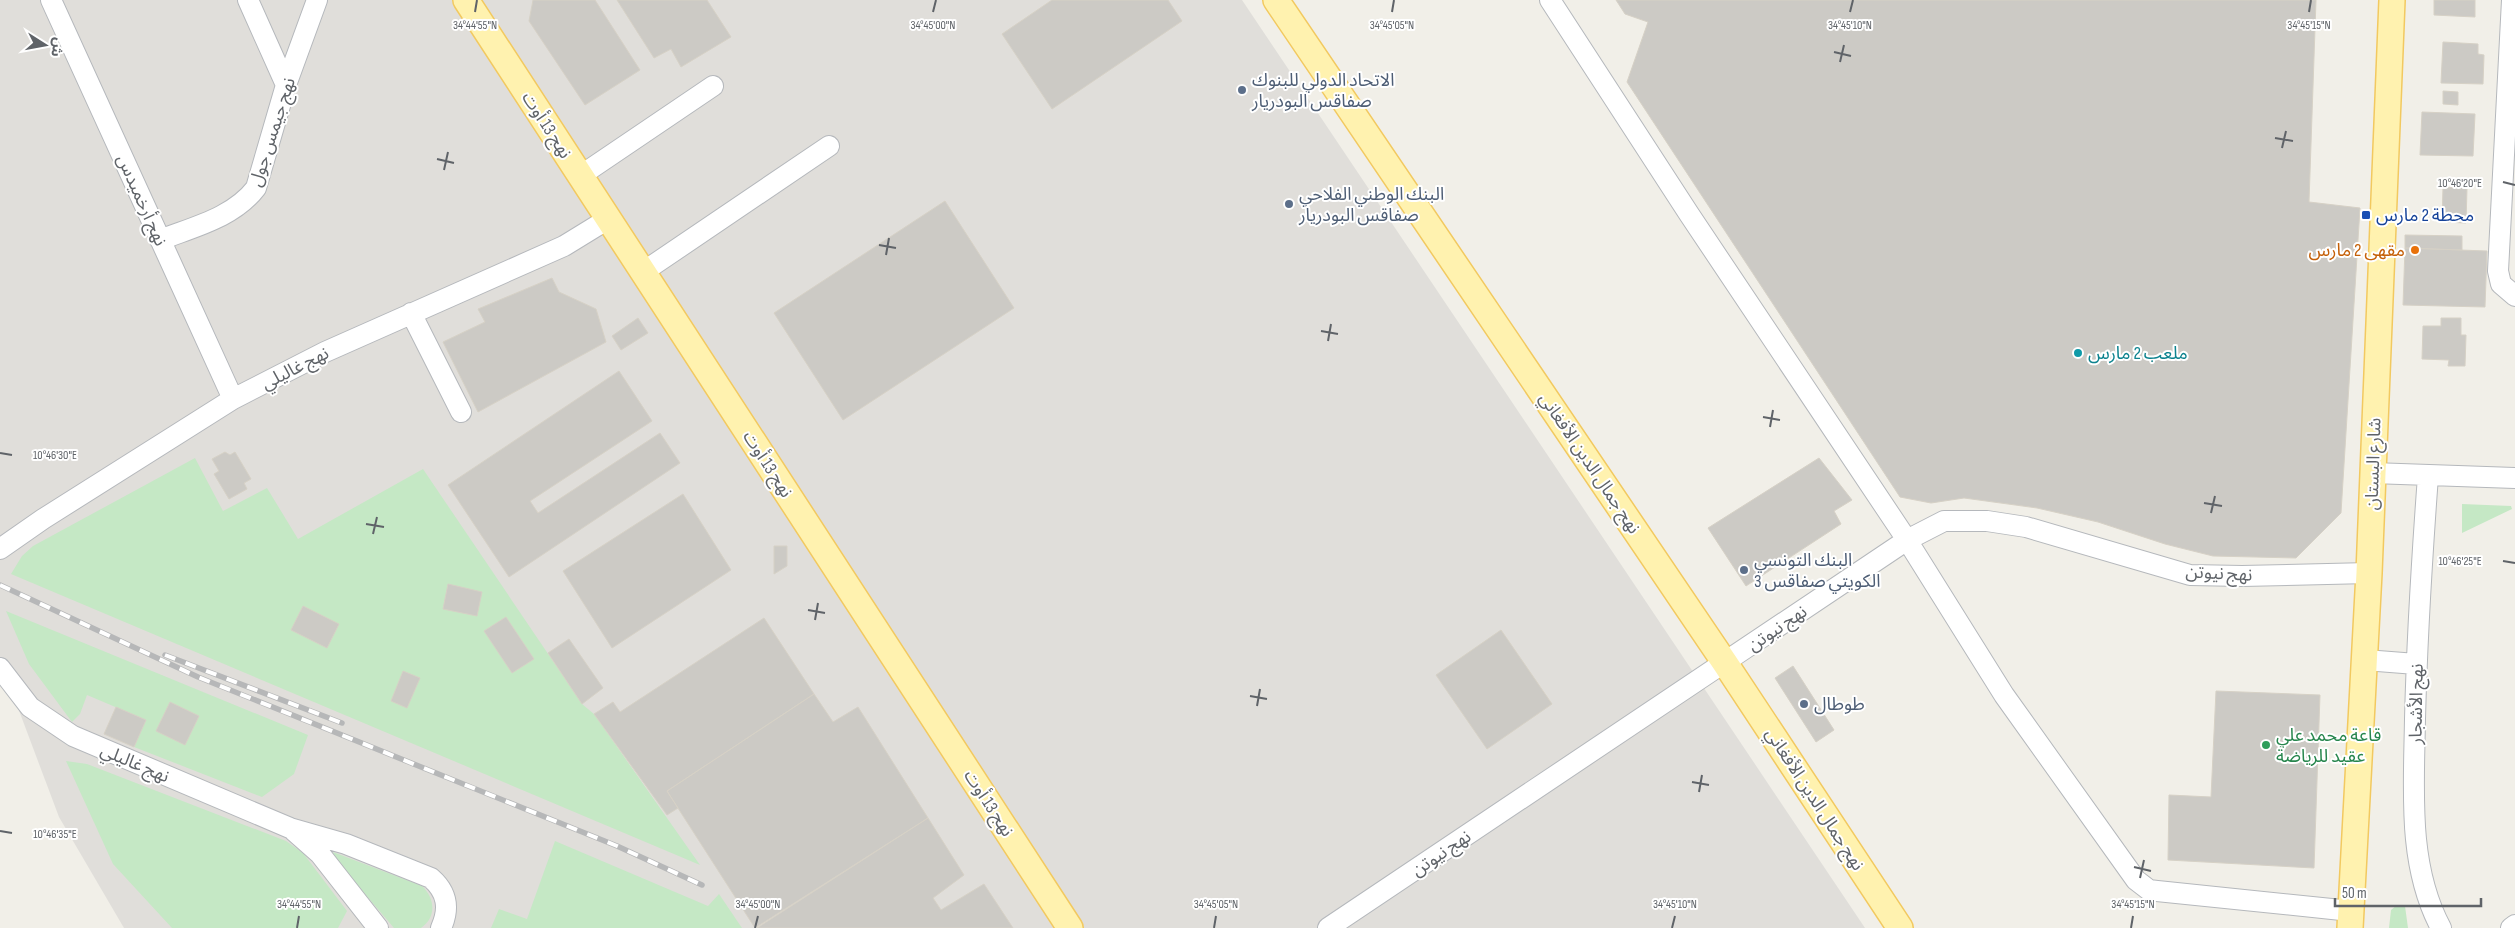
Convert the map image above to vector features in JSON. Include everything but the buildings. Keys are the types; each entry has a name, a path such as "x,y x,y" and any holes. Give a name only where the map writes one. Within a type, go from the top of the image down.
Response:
{"main road":[{"name":"نهج 13 أوت","path":"466,0 1070,928"},
{"name":"نهج جمال الدين الأفغاني","path":"1276,0 1726,663 1900,928"},
{"name":"شارع البستان","path":"2351,920 2369,573 2392,0"}],"street":[{"name":"نهج أرخميدس","path":"51,0 233,399"},
{"path":"248,0 286,85"},
{"name":"نهج جيمس جول","path":"160,240 230,212 249,198 256,188 286,85 317,0"},
{"path":"1550,0 1700,231 1907,540 2004,695 2111,847 2142,885 2157,891 2351,920"},
{"path":"2512,0 2511,93 2498,271 2501,284 2515,296"},
{"path":"580,176 713,86"},
{"path":"643,272 829,146"},
{"name":"نهج غاليلي","path":"0,549 43,519 233,399 325,352 556,250 608,219"},
{"path":"411,313 461,412"},
{"path":"2372,473 2515,478"},
{"name":"نهج الأشجار","path":"2428,476 2416,664 2415,826 2421,876 2441,928"},
{"name":"نهج نيوتن","path":"1328,928 1907,540 1944,521 1987,522 2026,527 2190,575 2242,576 2369,573"},
{"path":"2365,660 2416,664"},
{"name":"نهج غاليلي","path":"0,668 30,707 72,736 290,828"},
{"path":"290,828 320,854 378,928"},
{"path":"290,828 346,844 431,878 439,886 447,907 446,918 441,928"},
{"path":"2511,928 2515,925"}],"shaded area":[{"path":"0,0 1242,0 1865,928 124,928 59,817 0,660"}],"green space":[{"path":"195,458 223,511 267,488 298,539 423,469 582,704 594,714 700,865 11,574 22,556 33,546"},
{"path":"2462,504 2511,506 2512,509 2462,533"},
{"path":"6,611 308,735 294,774 262,797 134,747 146,720 87,695 80,714 72,722 29,664"},
{"path":"66,761 87,764 286,841 303,853 347,911 338,928 172,928 113,864"},
{"path":"555,841 708,906 719,894 742,928 491,928 499,909 527,919"},
{"path":"333,852 422,886 432,902 432,913 426,924 421,928 394,928 335,859"},
{"path":"2397,905 2405,906 2408,928 2389,928 2391,910"}],"railway":[{"path":"0,585 198,677 617,846 702,885"},
{"path":"165,655 342,723"}],"place":[{"name":"الاتحاد الدولي للبنوك صفاقس البودريار","path":"1242,90"},
{"name":"البنك الوطني الفلاحي صفاقس البودريار","path":"1289,204"},
{"name":"محطة 2 مارس","path":"2366,215"},
{"name":"مقهى 2 مارس","path":"2415,250"},
{"name":"ملعب 2 مارس","path":"2078,353"},
{"name":"البنك التونسي الكويتي صفاقس 3","path":"1744,570"},
{"name":"طوطال","path":"1804,704"},
{"name":"قاعة محمد علي عقيد للرياضة","path":"2266,745"}]}
